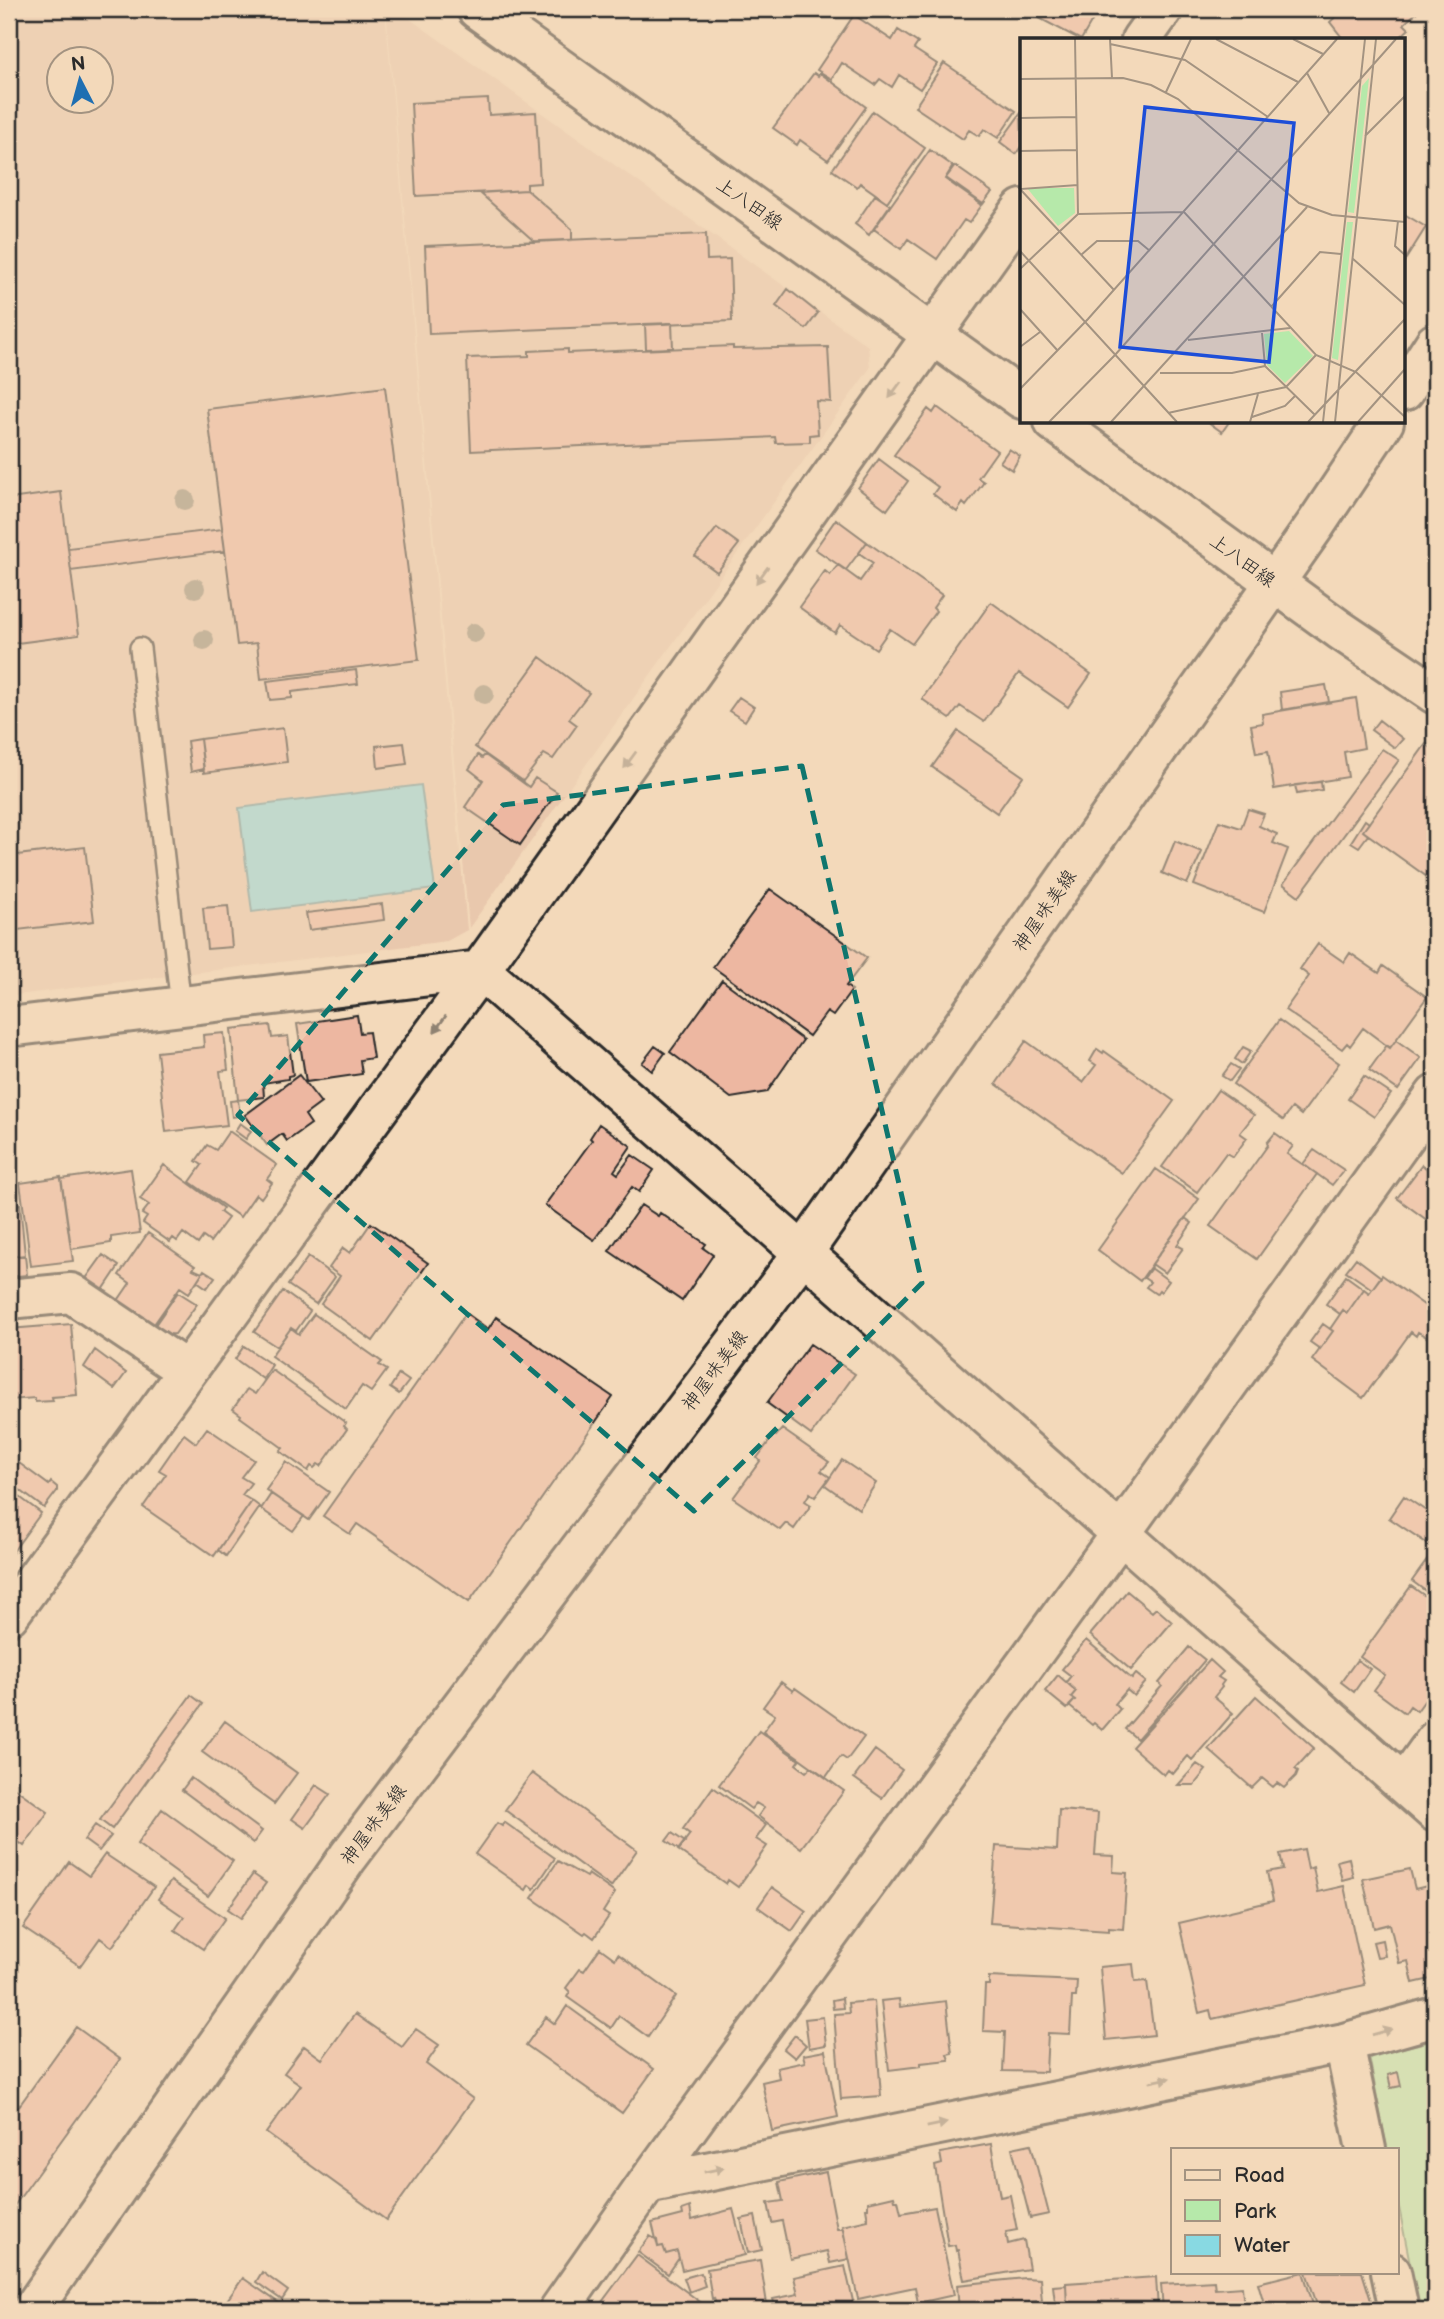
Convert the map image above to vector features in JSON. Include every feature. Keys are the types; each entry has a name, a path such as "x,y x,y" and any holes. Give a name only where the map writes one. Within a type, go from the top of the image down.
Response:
{"street":[{"name":"上八田線","path":"477,9 1020,398"},
{"path":"1141,38 1163,9"},
{"path":"9,1615 480,970 1020,212"},
{"path":"1406,388 1435,343"},
{"name":"上八田線","path":"1057,424 1435,694"},
{"name":"神屋味美線","path":"32,2310 348,1857 803,1252 1275,582 1383,424"},
{"path":"9,1027 480,970 1435,1812"},
{"path":"559,2310 647,2184 1121,1533 1435,1095"},
{"path":"9,1299 71,1293 187,1371"},
{"path":"1404,1784 1435,1741"},
{"path":"647,2184 1344,2043 1435,2017"},
{"path":"1344,2043 1366,2148"},
{"path":"1391,2274 1399,2310"}],"lane":[{"path":"140,648 181,1006"}],"highlighted area":[{"path":"802,766 922,1283 694,1511 238,1115 503,805"}],"shaded area":[{"path":"9,9 385,9 467,930 447,941 9,996"},
{"path":"386,9 396,9 868,346 870,368 469,928"}],"green space":[{"path":"1435,2040 1435,2310 1419,2310 1398,2202 1398,2148 1387,2148 1369,2056"}],"water":[{"path":"421,785 435,889 252,912 239,808"}],"building":[{"path":"878,9 900,9 894,19"},
{"path":"1022,9 1099,9 1082,38 1077,38"},
{"path":"1344,9 1412,9 1416,13 1404,24 1409,29 1399,38 1342,38 1330,22"},
{"path":"854,15 892,40 898,30 918,43 914,49 937,64 920,89 899,75 892,87 880,79 875,85 842,63 832,79 817,70"},
{"path":"944,63 1016,111 998,138 984,129 979,136 969,130 963,139 915,107"},
{"path":"814,73 818,76 820,73 866,107 828,160 800,140 797,145 773,128"},
{"path":"488,99 489,115 536,112 540,183 527,184 527,190 416,196 411,103"},
{"path":"873,111 925,148 887,202 860,183 857,187 832,170"},
{"path":"1020,114 1020,148 1016,154 1000,142"},
{"path":"930,150 953,166 945,179 982,205 969,223 964,220 937,259 908,239 901,249 874,229"},
{"path":"955,166 992,192 983,204 946,178"},
{"path":"527,190 572,229 572,240 535,242 480,193"},
{"path":"875,195 890,205 869,235 855,224"},
{"path":"1406,215 1426,227 1406,259"},
{"path":"706,234 707,260 730,259 732,321 429,334 425,246"},
{"path":"788,289 818,313 806,329 776,306"},
{"path":"672,323 673,348 646,349 645,324"},
{"path":"733,346 733,349 828,347 831,402 816,401 818,434 810,435 810,442 776,443 775,437 471,451 467,358 529,356 529,351 568,349 568,353"},
{"path":"385,387 419,660 261,679 257,643 237,645 207,409"},
{"path":"937,407 997,451 978,478 984,482 966,506 963,503 957,512 933,494 938,487 894,455 928,409 933,413"},
{"path":"1211,424 1228,424 1222,432"},
{"path":"1009,449 1020,456 1012,470 1000,462"},
{"path":"879,459 908,481 887,510 858,488"},
{"path":"61,492 79,635 9,644 9,499"},
{"path":"836,519 867,542 846,570 815,549"},
{"path":"717,528 739,544 717,572 695,556"},
{"path":"222,529 225,551 71,571 68,548"},
{"path":"867,542 942,595 933,608 936,611 912,644 890,629 876,649 840,625 835,633 799,607 825,571 830,575 838,565 860,581 873,563 859,553"},
{"path":"991,602 1091,674 1068,707 1019,673 984,722 960,706 950,719 922,699"},
{"path":"540,657 589,693 569,719 577,725 553,759 544,754 523,781 475,747"},
{"path":"356,670 358,684 292,692 292,698 270,700 267,681"},
{"path":"1326,685 1329,702 1282,710 1280,692"},
{"path":"739,697 754,707 745,721 729,711"},
{"path":"1356,698 1364,748 1344,752 1348,777 1274,789 1268,751 1256,753 1251,725 1263,723 1262,714"},
{"path":"1379,720 1403,739 1395,748 1371,730"},
{"path":"283,728 287,762 204,773 200,739"},
{"path":"958,731 1023,776 997,813 932,767"},
{"path":"200,739 204,769 191,772 187,741"},
{"path":"404,743 407,764 378,768 376,746"},
{"path":"1426,744 1435,751 1435,871 1430,879 1363,831"},
{"path":"1382,749 1399,760 1299,896 1283,884"},
{"path":"478,755 482,758 485,755 529,787 535,778 557,792 520,845 465,807 483,780 469,769"},
{"path":"1321,782 1322,790 1297,794 1295,785"},
{"path":"1248,809 1264,814 1259,826 1277,834 1273,843 1288,849 1264,912 1194,885 1219,821 1241,828"},
{"path":"1365,820 1369,823 1363,831 1368,835 1359,847 1351,842"},
{"path":"1175,841 1202,852 1187,884 1162,873"},
{"path":"85,847 94,921 9,931 9,856"},
{"path":"770,889 867,958 846,986 852,990 833,1016 827,1012 809,1036 713,967"},
{"path":"382,904 384,920 309,930 306,913"},
{"path":"228,906 232,947 207,949 203,908"},
{"path":"1318,944 1344,962 1350,953 1379,973 1383,966 1427,997 1390,1048 1363,1028 1350,1046 1347,1043 1342,1049 1285,1010 1309,976 1300,969"},
{"path":"722,980 803,1040 767,1092 731,1098 670,1052"},
{"path":"357,1015 360,1033 369,1032 373,1058 360,1060 362,1074 306,1082 297,1024"},
{"path":"1279,1020 1339,1063 1301,1115 1292,1108 1283,1120 1233,1084"},
{"path":"270,1025 272,1038 288,1036 293,1075 288,1076 288,1079 263,1083 264,1097 238,1100 231,1029"},
{"path":"224,1033 228,1070 220,1071 227,1125 166,1132 157,1052 204,1047 203,1035"},
{"path":"1396,1040 1421,1058 1398,1090 1369,1070 1387,1045 1390,1048"},
{"path":"1026,1041 1083,1082 1096,1065 1090,1061 1097,1049 1103,1053 1104,1051 1174,1101 1122,1173 996,1084"},
{"path":"655,1046 665,1053 652,1071 642,1063"},
{"path":"1243,1047 1251,1051 1242,1064 1235,1059"},
{"path":"1231,1064 1239,1069 1230,1081 1222,1076"},
{"path":"299,1075 321,1103 305,1115 311,1124 287,1141 282,1134 267,1145 245,1115"},
{"path":"1364,1076 1391,1094 1374,1117 1348,1099"},
{"path":"1218,1090 1254,1115 1240,1133 1247,1138 1233,1157 1226,1153 1197,1192 1162,1167"},
{"path":"238,1100 240,1116 232,1117 230,1101"},
{"path":"240,1123 251,1131 246,1139 235,1131"},
{"path":"599,1124 631,1146 614,1171 618,1174 632,1155 654,1170 639,1192 632,1187 594,1240 545,1205 592,1140 590,1138"},
{"path":"229,1131 277,1165 267,1179 272,1183 261,1198 256,1194 240,1217 190,1182 202,1165 196,1161 207,1145 216,1150"},
{"path":"1275,1133 1293,1146 1287,1154 1317,1174 1257,1259 1210,1226"},
{"path":"1314,1150 1344,1170 1332,1185 1303,1164"},
{"path":"164,1165 223,1208 220,1212 228,1218 210,1242 203,1237 198,1244 183,1233 177,1241 173,1238 170,1242 143,1223 147,1217 142,1214 149,1205 140,1199"},
{"path":"1422,1165 1435,1175 1435,1226 1397,1198"},
{"path":"131,1169 140,1233 111,1237 111,1243 71,1249 61,1179"},
{"path":"1156,1169 1199,1199 1140,1281 1098,1250"},
{"path":"61,1177 73,1261 31,1266 20,1183"},
{"path":"20,1204 25,1255 9,1257 9,1205"},
{"path":"641,1205 658,1216 660,1213 706,1244 703,1248 713,1255 682,1301 609,1251"},
{"path":"1185,1218 1192,1223 1177,1245 1183,1248 1165,1273 1152,1264"},
{"path":"371,1223 428,1263 373,1341 321,1304 340,1276 329,1268 343,1248 350,1253"},
{"path":"148,1233 195,1266 193,1269 202,1273 189,1293 180,1287 152,1327 117,1302 130,1283 119,1275"},
{"path":"25,1255 27,1275 9,1277 9,1257"},
{"path":"103,1255 119,1266 99,1296 82,1284"},
{"path":"308,1257 335,1277 316,1304 288,1285"},
{"path":"1356,1258 1381,1277 1372,1289 1346,1271"},
{"path":"1151,1268 1169,1281 1161,1292 1159,1290 1156,1294 1146,1287 1150,1282 1144,1278"},
{"path":"204,1270 215,1277 207,1288 197,1281"},
{"path":"1382,1275 1435,1313 1432,1316 1435,1318 1435,1329 1428,1338 1418,1332 1416,1336 1411,1332 1363,1398 1312,1360 1333,1331 1330,1329 1343,1310 1347,1313 1364,1289 1369,1293"},
{"path":"1346,1276 1364,1289 1347,1313 1343,1310 1340,1314 1326,1304"},
{"path":"283,1291 310,1311 296,1331 291,1328 277,1347 254,1332"},
{"path":"178,1292 197,1304 175,1334 148,1335"},
{"path":"466,1313 488,1329 496,1317 613,1397 469,1602 357,1524 350,1534 323,1516"},
{"path":"314,1314 382,1362 379,1365 387,1370 371,1392 362,1386 346,1409 271,1356 291,1328 299,1334"},
{"path":"71,1324 77,1395 52,1397 53,1401 35,1402 35,1398 9,1400 9,1329"},
{"path":"1323,1324 1333,1331 1320,1349 1310,1342"},
{"path":"810,1344 855,1374 811,1435 767,1403"},
{"path":"244,1346 272,1365 263,1379 235,1359"},
{"path":"95,1350 126,1373 114,1389 84,1367"},
{"path":"272,1370 346,1423 344,1426 347,1429 321,1466 311,1466 308,1471 280,1451 283,1448 233,1409 247,1389 255,1394"},
{"path":"399,1374 409,1381 399,1394 390,1388"},
{"path":"207,1428 254,1460 241,1477 251,1483 242,1495 252,1501 214,1556 143,1507 166,1474 159,1470 184,1434 196,1443"},
{"path":"782,1429 829,1462 821,1471 830,1477 815,1497 810,1493 805,1501 811,1505 794,1529 786,1523 780,1530 733,1498 760,1461 757,1458 774,1435"},
{"path":"842,1460 876,1483 859,1509 825,1485"},
{"path":"286,1462 329,1492 309,1520 266,1490"},
{"path":"19,1463 49,1485 51,1482 57,1487 57,1491 44,1508 9,1482 9,1477"},
{"path":"9,1489 41,1513 12,1553 9,1551"},
{"path":"271,1494 304,1516 293,1531 261,1509"},
{"path":"1404,1496 1435,1517 1435,1540 1431,1546 1389,1518"},
{"path":"252,1501 260,1507 226,1556 218,1550"},
{"path":"1435,1549 1435,1598 1412,1581"},
{"path":"1411,1586 1435,1603 1435,1686 1417,1711 1410,1706 1405,1713 1374,1690 1385,1675 1360,1657"},
{"path":"1127,1591 1152,1612 1156,1608 1172,1622 1131,1670 1090,1635"},
{"path":"1086,1640 1132,1679 1136,1674 1146,1682 1134,1696 1127,1690 1115,1704 1120,1709 1102,1730 1069,1706 1075,1700 1071,1697 1076,1691 1066,1682 1071,1676 1062,1669"},
{"path":"1189,1647 1205,1660 1137,1739 1125,1729 1162,1686 1159,1683"},
{"path":"1210,1660 1223,1672 1218,1677 1224,1681 1214,1697 1233,1713 1192,1760 1188,1756 1173,1774 1168,1770 1164,1775 1132,1747"},
{"path":"1357,1660 1370,1669 1354,1692 1341,1682"},
{"path":"1058,1675 1076,1691 1071,1697 1075,1700 1067,1709 1045,1691"},
{"path":"781,1682 793,1691 795,1688 864,1737 847,1760 841,1756 826,1777 763,1732 775,1715 763,1707"},
{"path":"191,1695 203,1704 112,1829 100,1820"},
{"path":"1256,1696 1314,1748 1295,1769 1298,1771 1296,1776 1284,1788 1277,1783 1273,1787 1262,1778 1252,1788 1208,1749"},
{"path":"225,1721 297,1773 274,1804 202,1752"},
{"path":"759,1731 799,1760 796,1764 806,1772 811,1767 844,1791 801,1848 758,1816 764,1808 756,1803 751,1809 719,1785"},
{"path":"875,1750 902,1770 882,1798 854,1778"},
{"path":"1197,1764 1206,1770 1194,1785 1178,1785"},
{"path":"532,1773 637,1850 611,1887 505,1810"},
{"path":"191,1778 262,1831 253,1843 182,1790"},
{"path":"9,1784 48,1812 24,1846 9,1835"},
{"path":"316,1785 330,1794 305,1828 292,1819"},
{"path":"713,1787 766,1825 756,1839 767,1846 738,1887 728,1880 726,1884 678,1850 690,1834 683,1829"},
{"path":"162,1809 233,1861 208,1896 137,1844"},
{"path":"1059,1810 1098,1813 1095,1855 1114,1856 1113,1872 1127,1873 1123,1929 1109,1928 1109,1931 990,1923 996,1846 1057,1850"},
{"path":"504,1822 555,1858 534,1889 529,1885 526,1890 475,1854 497,1823 502,1826"},
{"path":"95,1825 111,1836 99,1851 84,1840"},
{"path":"672,1833 685,1842 679,1850 666,1841"},
{"path":"1304,1849 1308,1869 1313,1867 1318,1892 1344,1886 1365,1985 1212,2019 1210,2010 1199,2013 1179,1923 1273,1901 1267,1872 1283,1869 1280,1854"},
{"path":"105,1854 154,1887 112,1947 100,1938 80,1966 23,1928 69,1862 89,1876"},
{"path":"1349,1858 1353,1877 1342,1880 1337,1861"},
{"path":"558,1861 586,1877 588,1874 615,1893 603,1912 609,1916 594,1938 532,1898"},
{"path":"1410,1869 1415,1889 1435,1884 1435,1978 1413,1983 1408,1961 1399,1963 1390,1924 1374,1928 1363,1879"},
{"path":"253,1874 266,1883 241,1918 228,1909"},
{"path":"171,1881 225,1918 203,1949 175,1930 184,1917 158,1899"},
{"path":"772,1887 806,1911 792,1931 758,1907"},
{"path":"1382,1940 1385,1956 1377,1957 1373,1942"},
{"path":"600,1948 615,1959 618,1954 676,1996 648,2037 619,2016 611,2028 567,1997 570,1992 566,1988 580,1969 584,1971"},
{"path":"1133,1964 1135,1982 1147,1981 1154,2035 1106,2040 1100,1967"},
{"path":"989,1977 1077,1981 1076,1997 1072,1997 1070,2034 1048,2033 1046,2072 1003,2071 1005,2032 983,2031 985,1985 989,1985"},
{"path":"842,1998 843,2008 833,2009 832,2000"},
{"path":"899,1999 900,2007 946,2001 952,2053 947,2054 949,2060 889,2070 881,2001"},
{"path":"874,2001 881,2096 841,2099 834,2014 849,2013 848,2003"},
{"path":"567,2006 654,2069 622,2113 526,2045 546,2017 555,2024"},
{"path":"355,2014 402,2047 416,2029 439,2045 426,2064 473,2099 386,2220 266,2133 301,2085 284,2073 304,2046 322,2059"},
{"path":"823,2017 826,2045 809,2048 805,2019"},
{"path":"76,2027 120,2059 9,2213 9,2120"},
{"path":"795,2035 806,2045 795,2058 784,2049"},
{"path":"825,2051 838,2117 772,2131 762,2082 779,2078 777,2068 805,2062 803,2055"},
{"path":"1398,2072 1401,2086 1391,2088 1388,2075"},
{"path":"991,2144 1000,2197 1010,2195 1017,2230 1006,2232 1008,2244 1024,2240 1029,2269 964,2280 958,2250 956,2251 955,2245 948,2246 935,2166 942,2164 940,2153"},
{"path":"1031,2144 1049,2214 1030,2218 1012,2148"},
{"path":"826,2172 837,2229 843,2229 849,2259 830,2263 827,2251 790,2259 782,2221 772,2223 768,2203 783,2201 779,2182"},
{"path":"894,2196 895,2200 898,2200 901,2213 935,2207 954,2295 918,2303 915,2287 858,2299 842,2226 868,2220 868,2202"},
{"path":"690,2207 692,2220 733,2209 745,2255 682,2270 677,2251 666,2254 663,2246 658,2247 652,2223 683,2215 682,2210"},
{"path":"755,2216 762,2250 748,2253 741,2219"},
{"path":"650,2236 657,2240 658,2247 663,2246 666,2254 677,2251 679,2258 668,2274 638,2252"},
{"path":"637,2255 711,2310 613,2310 602,2302"},
{"path":"760,2260 768,2310 717,2310 714,2298 712,2299 707,2269"},
{"path":"845,2266 855,2310 776,2310 773,2299 798,2294 794,2277"},
{"path":"262,2272 288,2291 282,2300 256,2282"},
{"path":"701,2273 705,2286 689,2292 684,2278"},
{"path":"1304,2274 1315,2310 1266,2310 1258,2283"},
{"path":"1307,2274 1363,2274 1374,2310 1319,2310"},
{"path":"1156,2277 1158,2310 1067,2310 1066,2283"},
{"path":"243,2278 289,2310 220,2310"},
{"path":"1040,2279 1042,2301 1030,2302 1031,2310 959,2310 957,2285"},
{"path":"1214,2281 1215,2289 1242,2287 1244,2306 1236,2306 1237,2310 1163,2310 1161,2284"},
{"path":"1066,2285 1067,2302 1055,2302 1053,2286"},
{"path":"1435,2295 1435,2310 1430,2310 1427,2297"}]}
